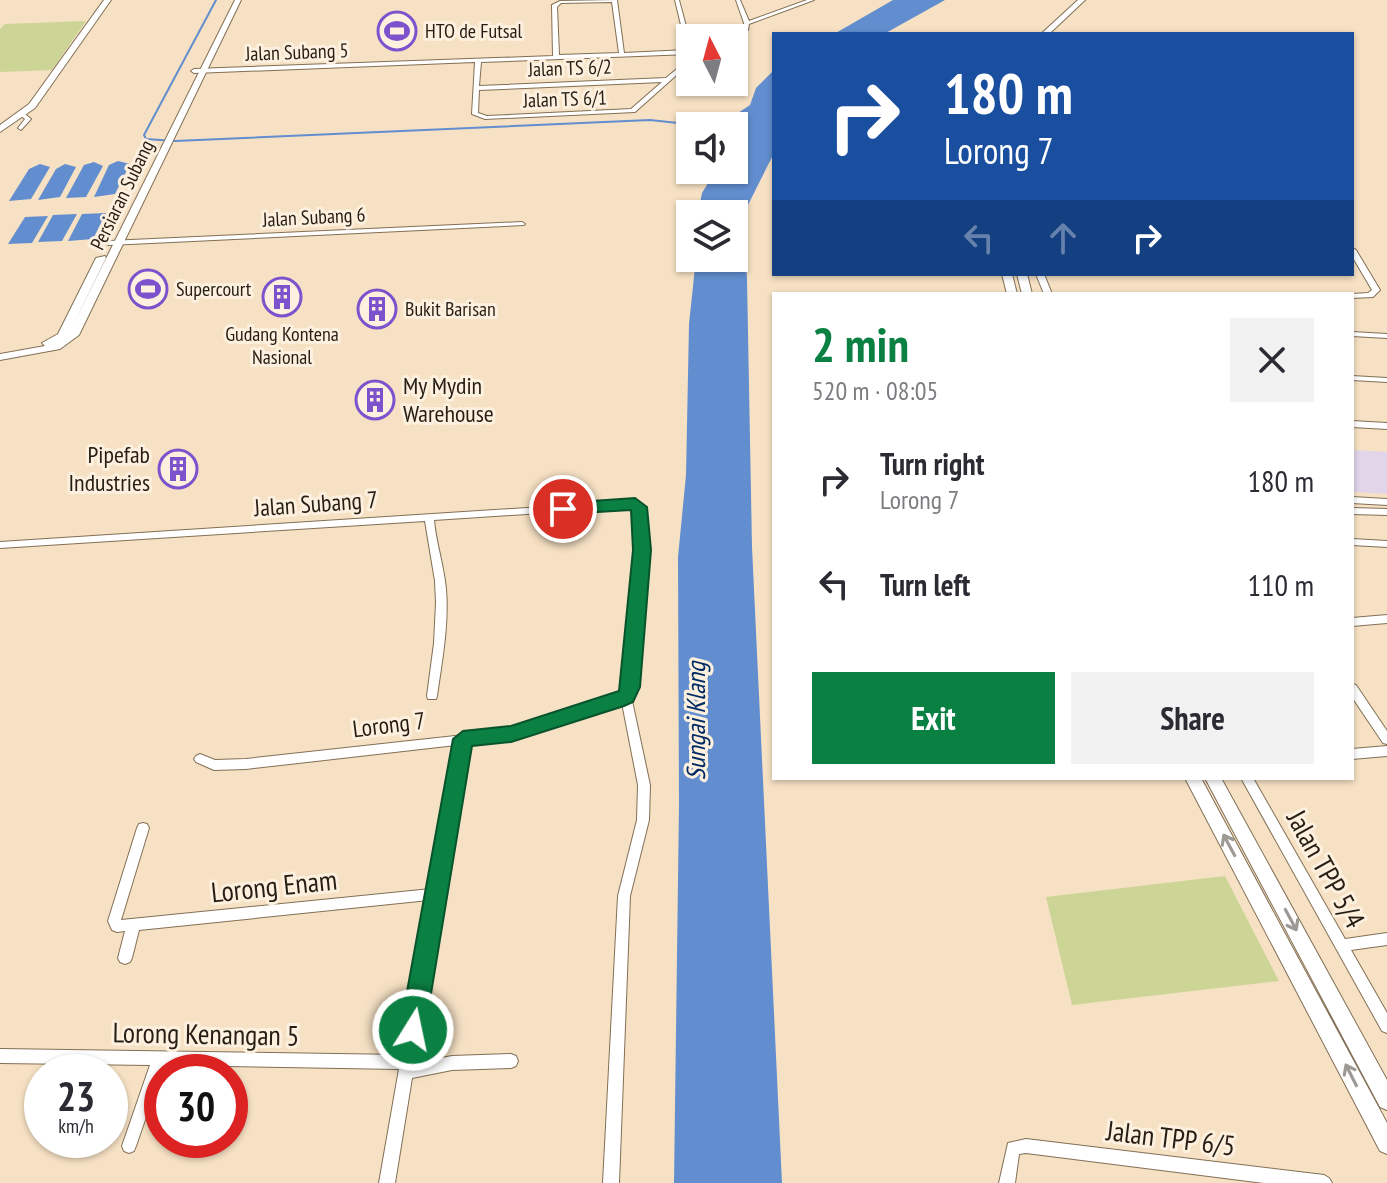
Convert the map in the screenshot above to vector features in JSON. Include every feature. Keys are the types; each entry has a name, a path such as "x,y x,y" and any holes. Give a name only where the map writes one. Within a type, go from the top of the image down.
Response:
{"street":[{"path":"0,129 23,115 108,0"},
{"name":"Persiaran Subang","path":"0,357 68,342 230,0"},
{"name":"Persiaran Subang","path":"198,71 238,0"},
{"path":"556,58 554,6 560,2 614,0 622,55"},
{"path":"677,0 683,24"},
{"path":"738,0 747,23 799,2 812,0"},
{"path":"1037,32 1071,0"},
{"path":"1047,32 1082,0"},
{"name":"Jalan Subang 5","path":"198,71 676,53"},
{"name":"Jalan TS 6/1","path":"478,61 475,114 487,118 633,111 676,72"},
{"name":"Jalan TS 6/2","path":"476,88 666,80"},
{"path":"21,128 28,119 23,115"},
{"name":"Jalan Subang 6","path":"114,243 522,224"},
{"name":"Persiaran Subang","path":"0,350 58,339 114,243"},
{"path":"1354,296 1366,296 1376,290 1355,259"},
{"path":"1354,334 1387,336"},
{"path":"1354,378 1387,380"},
{"path":"1354,424 1387,426"},
{"path":"1354,500 1387,502"},
{"name":"Jalan Subang 7","path":"0,545 635,504 641,513 642,550 637,636 626,696"},
{"path":"1354,511 1387,512"},
{"path":"429,517 431,549 439,568 441,597 432,696"},
{"path":"1354,542 1387,544"},
{"path":"1354,622 1387,619"},
{"path":"1354,691 1387,740"},
{"path":"611,1183 624,896 643,820 644,785 626,696"},
{"name":"Lorong 7","path":"200,759 214,765 246,764 528,730 626,696"},
{"path":"387,1183 463,739"},
{"path":"1354,754 1387,751"},
{"path":"1194,780 1387,1144"},
{"path":"1214,780 1387,1100"},
{"name":"Jalan TPP 5/4","path":"1248,780 1387,1026"},
{"name":"Lorong Enam","path":"143,828 114,921 117,926 437,894"},
{"path":"125,958 133,926"},
{"path":"1341,945 1387,939"},
{"name":"Lorong Kenangan 5","path":"2,1056 144,1059"},
{"name":"Lorong Kenangan 5","path":"248,1062 406,1067 511,1061"},
{"path":"129,1146 144,1102"},
{"name":"Jalan TPP 6/5","path":"1007,1183 1013,1148 1026,1146 1324,1183"}],"shaded area":[{"path":"1354,450 1387,452 1387,494 1354,492"}],"green space":[{"path":"86,21 52,70 0,72 0,29 5,24"},
{"path":"1225,876 1279,981 1072,1005 1046,897"}],"water":[{"path":"893,0 945,0 888,32 837,32"},
{"path":"772,72 772,157 748,205 748,200 701,200 707,184 748,184 748,112 740,112 750,105 756,88"},
{"path":"118,161 130,164 115,194 94,197 109,165"},
{"path":"94,162 103,166 86,197 66,198 84,165"},
{"path":"40,164 50,167 31,199 9,201 29,169"},
{"path":"65,164 76,167 60,197 38,200 56,169"},
{"path":"106,213 93,239 68,241 82,214"},
{"path":"77,214 62,241 38,242 53,215"},
{"path":"48,216 32,243 8,244 25,217"},
{"name":"Sungai Klang","path":"695,272 747,272 752,547 782,1183 674,1183 679,804 678,557 686,475 689,324"}],"waterway":[{"path":"216,0 144,135 146,139 175,141 650,120 676,123"}],"place":[{"name":"HTO de Futsal","path":"397,31"},
{"name":"Supercourt","path":"148,289"},
{"name":"Gudang Kontena Nasional","path":"282,297"},
{"name":"Bukit Barisan","path":"377,309"},
{"name":"My Mydin Warehouse","path":"375,400"},
{"name":"Pipefab Industries","path":"178,469"}],"route":[{"path":"413,1030 463,739 494,737 548,724 617,701 626,696 630,687 637,636 642,550 639,507 635,504 563,509"}]}
